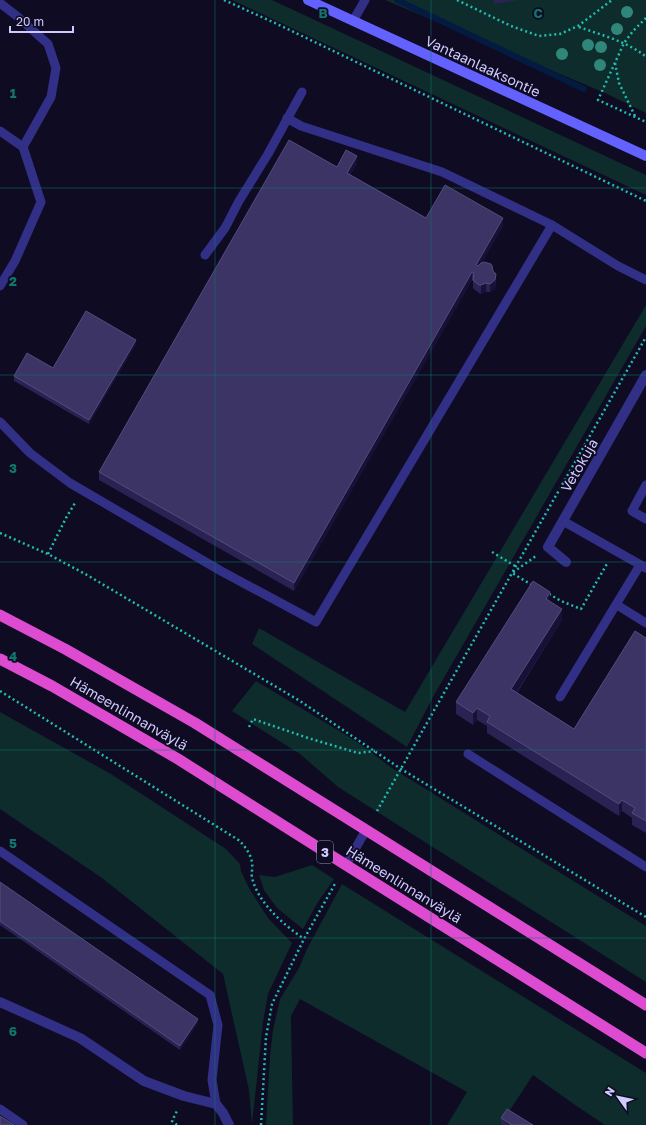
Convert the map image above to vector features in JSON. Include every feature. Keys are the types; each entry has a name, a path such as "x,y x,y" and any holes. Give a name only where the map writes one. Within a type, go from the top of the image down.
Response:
{"highway":[{"name":"Hämeenlinnanväylä","path":"0,616 65,649 195,723 646,1005"},
{"name":"Hämeenlinnanväylä","path":"0,659 52,686 178,758 346,865 646,1052"}],"main road":[{"name":"Vantaanlaaksontie","path":"308,0 646,156"}],"street":[{"name":"Vetokuja","path":"548,547 646,375"},
{"path":"548,547 566,562"},
{"path":"0,1002 80,1038 144,1082 184,1096 216,1104 223,1113 229,1125"}],"lane":[{"path":"353,21 365,0"},
{"path":"0,3 48,44 56,68 51,97 23,147"},
{"path":"206,255 225,228 302,92"},
{"path":"287,118 302,126 442,172 552,225 618,266 646,280"},
{"path":"0,131 23,147 41,202 15,262 0,286"},
{"path":"0,422 30,453 70,483 221,571 316,622 552,225"},
{"path":"646,485 632,511 646,519"},
{"path":"560,697 617,605 643,567 563,522"},
{"path":"617,605 646,623"},
{"path":"468,754 646,867"},
{"path":"346,865 366,830"},
{"path":"0,851 210,996 218,1025 212,1080 216,1104"},
{"path":"0,1109 23,1125"}],"path":[{"path":"224,0 646,201"},
{"path":"457,0 511,26 539,36 560,34 578,26 612,0"},
{"path":"646,18 624,43 598,100 646,122"},
{"path":"578,26 624,43 640,51 645,56"},
{"path":"615,62 619,83 635,116"},
{"path":"48,554 66,518 83,490"},
{"path":"0,533 48,554 94,579 300,701 401,769 646,917"},
{"path":"376,811 512,573 548,547"},
{"path":"492,552 516,566"},
{"path":"0,691 240,841 247,850 252,862 252,877 263,900 284,924 304,939"},
{"path":"249,727 253,719 358,753 376,751"},
{"path":"261,1125 266,1037 272,1004 304,939 336,882"}],"green space":[{"path":"232,0 272,0 646,175 646,195"},
{"path":"385,0 646,0 646,113 605,93"},
{"path":"646,305 646,326 433,697 407,747 252,644 259,628 405,712"},
{"path":"256,681 356,741 392,768 646,926 646,982 338,787 300,754 232,711"},
{"path":"0,712 111,774 226,849 240,864 241,871 249,888 268,918 292,943 268,994 263,1022 252,1125 249,1090 223,974 102,878 0,809"},
{"path":"312,865 334,879 318,902 303,929 277,908 264,890 259,875 275,877"},
{"path":"342,884 646,1073 646,1125 605,1125 533,1075 500,1125 447,1125 467,1092 300,999 291,1016 293,1125 266,1125 270,1055 273,1030 280,999 299,968 307,949"}],"building":[{"path":"289,140 337,167 346,150 357,156 347,173 426,218 445,185 503,218 476,265 478,266 484,262 491,264 493,271 496,274 495,280 490,284 486,283 479,285 473,280 474,273 472,272 294,583 99,472"},
{"path":"86,311 136,340 89,420 14,376 27,353 53,368"},
{"path":"533,581 550,592 546,599 562,609 511,689 574,729 635,631 646,638 646,821 632,813 635,808 622,800 619,804 487,722 490,716 477,708 473,713 456,702"},
{"path":"0,882 198,1019 180,1046 0,921"},
{"path":"507,1109 533,1125 510,1125 511,1124 501,1118"},
{"path":"0,1116 14,1125 0,1125"}],"waterway":[{"path":"397,0 584,89"}]}
